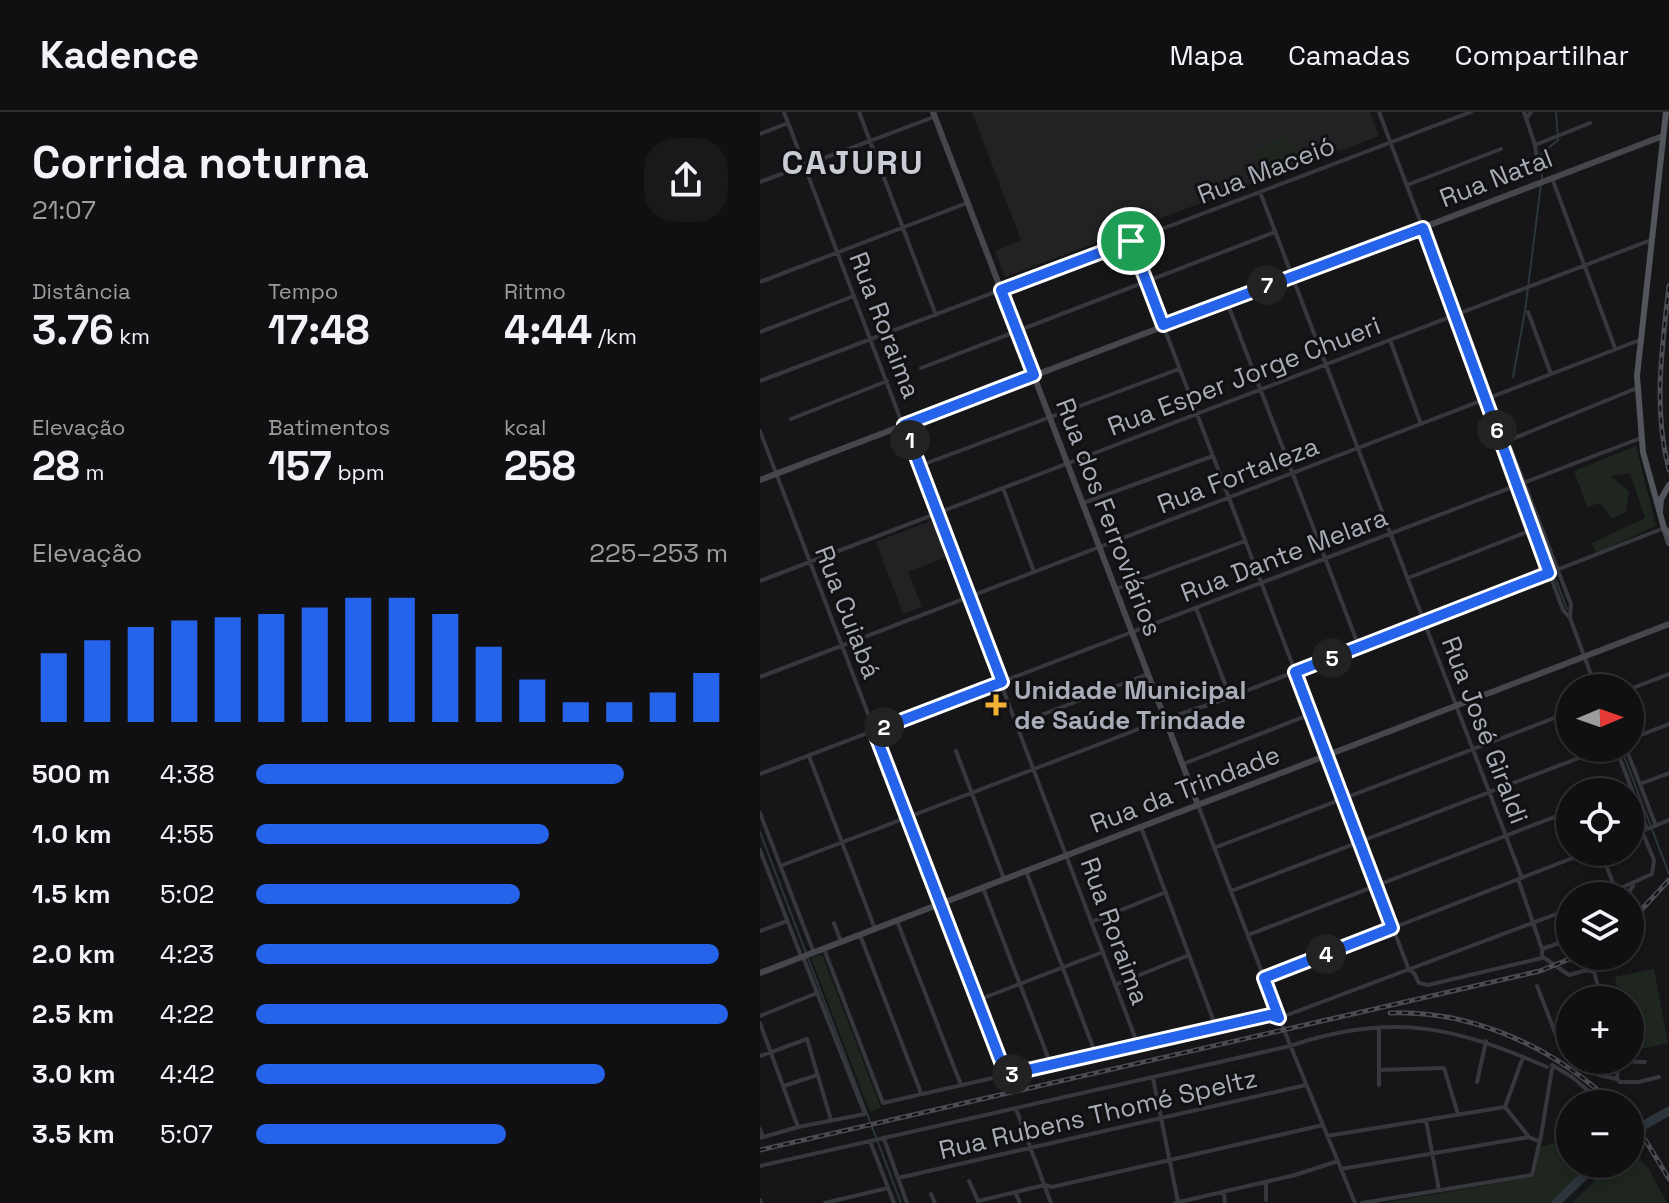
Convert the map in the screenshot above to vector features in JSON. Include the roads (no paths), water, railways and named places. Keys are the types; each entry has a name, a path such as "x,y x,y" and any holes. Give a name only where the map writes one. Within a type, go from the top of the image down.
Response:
{"main road":[{"path":"1666,112 1637,388 1649,482 1666,531"},
{"path":"1660,518 1661,499 1669,485"}],"street":[{"name":"Rua Roraima","path":"784,112 1138,1045"},
{"path":"859,112 936,315"},
{"path":"1379,112 1456,315 1532,530 1591,674"},
{"name":"Rua Maceió","path":"760,381 1471,112"},
{"path":"1524,112 1535,145 1538,168"},
{"path":"1526,119 1531,112"},
{"path":"760,182 934,114"},
{"name":"Rua dos Ferroviários","path":"934,114 1279,1018 1355,1203"},
{"path":"760,134 788,123"},
{"path":"1535,145 1590,123"},
{"name":"Rua Natal","path":"760,480 1663,136"},
{"path":"1407,185 1501,149"},
{"path":"1546,180 1585,266 1616,349"},
{"name":"Rua José Giraldi","path":"1260,192 1506,835 1543,957"},
{"path":"760,282 968,203"},
{"path":"921,368 1275,232"},
{"name":"Rua Esper Jorge Chueri","path":"760,581 1651,240"},
{"path":"1131,241 1409,970 1419,983 1428,985 1543,957 1569,975 1587,970 1594,972 1598,986"},
{"path":"760,332 854,296"},
{"path":"1227,301 1359,647"},
{"path":"1528,312 1551,374"},
{"path":"1390,340 1421,424"},
{"name":"Rua Fortaleza","path":"760,677 1640,340"},
{"path":"919,466 1179,369"},
{"path":"791,419 887,381"},
{"path":"1502,443 1637,388"},
{"name":"Rua Cuiabá","path":"760,431 1006,1075"},
{"name":"Rua Dante Melara","path":"760,774 1641,438"},
{"path":"1502,443 1511,449 1571,604 1570,618"},
{"path":"1083,503 1213,456"},
{"path":"1002,488 1034,572"},
{"path":"1407,578 1532,530"},
{"path":"780,866 1557,570 1666,531 1669,543"},
{"path":"1116,589 1245,541"},
{"path":"1196,608 1230,697"},
{"name":"Rua da Trindade","path":"760,973 1669,624"},
{"path":"1018,724 1148,674"},
{"path":"1644,684 1669,674"},
{"path":"1182,764 1311,714"},
{"path":"1214,848 1556,717"},
{"path":"1644,734 1669,724"},
{"path":"956,751 1004,879"},
{"path":"808,756 875,929"},
{"path":"1231,891 1568,762"},
{"path":"1644,782 1669,773"},
{"path":"1644,794 1656,826"},
{"path":"760,813 814,953"},
{"path":"1247,935 1556,816"},
{"path":"1638,882 1650,876 1655,863 1644,830 1669,820"},
{"path":"1141,827 1217,1027"},
{"path":"760,851 865,1114 761,1138 760,1129"},
{"path":"1264,978 1556,864"},
{"path":"1026,871 1096,1055"},
{"path":"983,888 1051,1065"},
{"path":"1091,922 1166,892"},
{"path":"824,949 883,1103 1270,1015 1279,1018 1556,915"},
{"path":"760,931 787,921"},
{"path":"897,921 961,1085"},
{"path":"834,923 841,942"},
{"path":"860,935 921,1094"},
{"path":"1542,949 1556,944"},
{"path":"977,1000 1103,952"},
{"path":"1115,985 1189,955"},
{"path":"1537,986 1556,1035"},
{"path":"760,1016 817,993"},
{"path":"760,1023 798,1127"},
{"path":"1379,1028 1379,1085"},
{"path":"760,1166 1153,1078 1332,1033 1379,1028 1439,1030 1486,1041 1572,1077 1587,1090"},
{"path":"760,1056 807,1039 831,1120"},
{"path":"1477,1082 1486,1041"},
{"path":"1505,1107 1523,1056"},
{"path":"1362,1203 1532,1175 1541,1136 1550,1067"},
{"path":"1379,1070 1444,1068 1458,1114"},
{"path":"1617,1074 1617,1079"},
{"path":"784,1086 817,1075"},
{"path":"1599,1075 1620,1082 1659,1077"},
{"path":"1153,1078 1176,1203 1338,1161"},
{"name":"Rua Rubens Thomé Speltz","path":"898,1178 1306,1085"},
{"path":"1327,1136 1505,1107"},
{"path":"1505,1107 1529,1137 1538,1141"},
{"path":"1016,1109 1051,1203"},
{"path":"1426,1120 1439,1190"},
{"path":"969,1181 978,1202 1323,1125"},
{"path":"1341,1169 1529,1137"},
{"path":"882,1139 907,1203"},
{"path":"871,1141 894,1203"},
{"path":"1266,1182 1266,1200"},
{"path":"1048,1195 1052,1187"},
{"path":"825,1203 888,1188"},
{"path":"1015,1192 1020,1203"},
{"path":"1224,1192 1225,1203"},
{"path":"931,1194 935,1203"}],"waterway":[{"path":"1542,178 1541,154 1558,140 1556,112"},
{"path":"1513,377 1541,184"},
{"path":"1507,451 1517,477"},
{"path":"1523,493 1550,565"},
{"path":"1556,580 1567,609"},
{"path":"1626,762 1669,874"},
{"path":"760,832 901,1203"},
{"path":"1644,1125 1669,1111"},
{"path":"1556,1203 1582,1178"}],"railway":[{"path":"1669,286 1660,401 1669,470"},
{"path":"1644,907 1669,880"},
{"path":"760,1150 1540,971 1556,965"},
{"path":"1390,1013 1452,1018 1511,1036 1565,1066 1597,1090"},
{"path":"1644,1138 1669,1179"}],"place":[{"name":"Unidade Municipal de Saúde Trindade","path":"996,705"}],"district":[{"name":"CAJURU","path":"853,162"}]}
